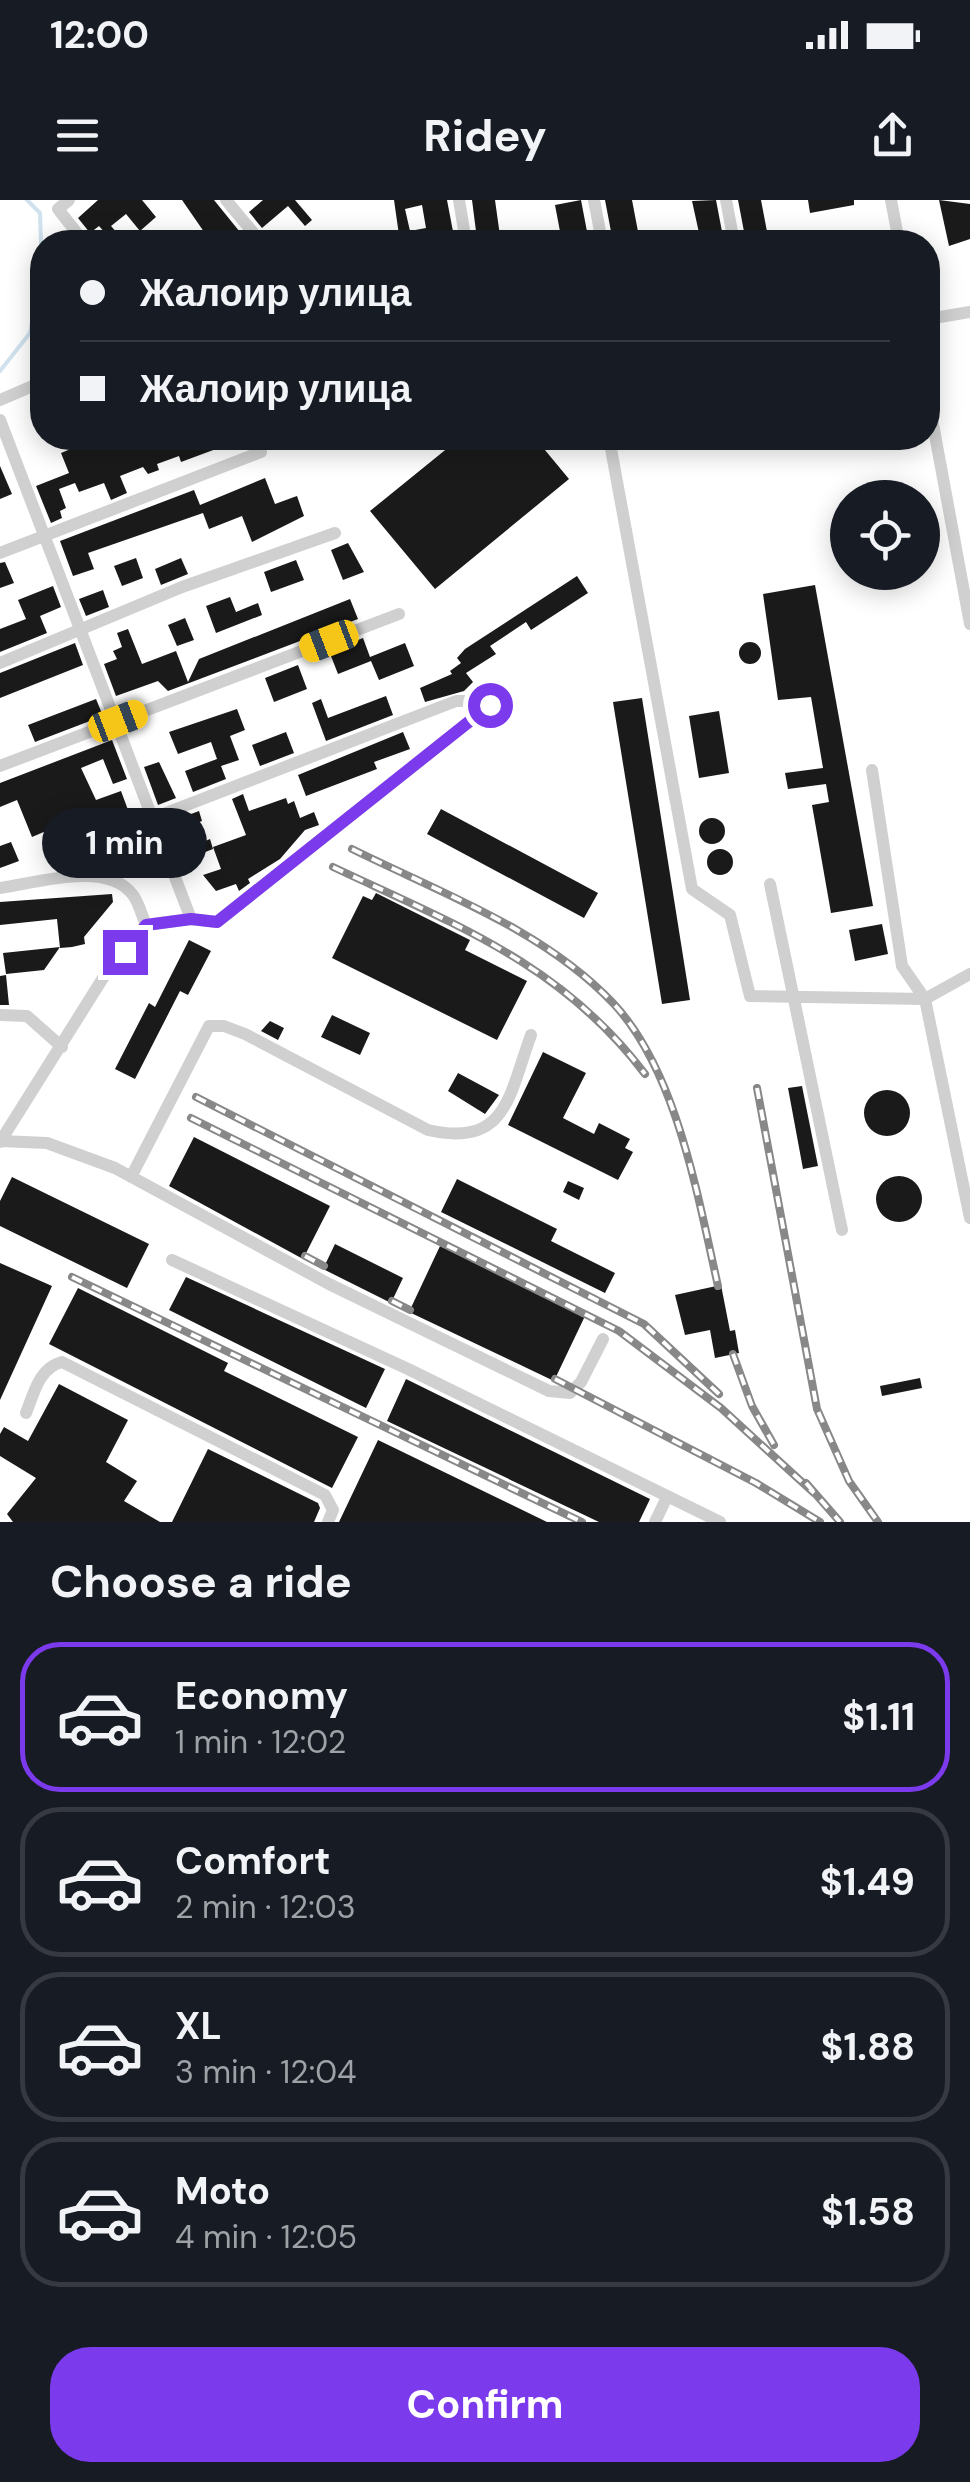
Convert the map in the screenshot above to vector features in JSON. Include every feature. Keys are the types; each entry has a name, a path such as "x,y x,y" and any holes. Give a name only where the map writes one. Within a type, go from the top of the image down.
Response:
{"street":[{"path":"69,200 58,209 75,230"},
{"path":"249,200 230,206 250,230"},
{"path":"459,200 464,230"},
{"path":"594,200 600,230"},
{"path":"726,200 732,230"},
{"path":"892,200 897,230"},
{"path":"940,318 970,312"},
{"path":"0,400 30,387"},
{"path":"0,420 191,919"},
{"path":"611,450 692,889 730,915 750,996 925,999 970,974"},
{"path":"938,450 970,624"},
{"path":"0,553 261,452"},
{"path":"0,663 182,587 335,533"},
{"path":"0,766 399,614"},
{"path":"152,818 456,701 466,701 478,715"},
{"path":"0,1141 104,978 146,925 191,919 217,922 490,705"},
{"path":"872,770 902,966 925,999 970,1218"},
{"path":"0,888 95,876 118,883 133,894 146,925"},
{"path":"770,884 842,1230"},
{"path":"0,1015 27,1016 62,1048"},
{"path":"131,1177 209,1026 217,1024 244,1034 428,1130 452,1136 486,1129 501,1118 532,1035"},
{"path":"0,1141 47,1142 131,1177 328,1284 549,1392 570,1393 581,1382 603,1338"},
{"path":"172,1260 408,1369 720,1522"},
{"path":"26,1413 41,1377 52,1365 62,1362 325,1495 333,1510 328,1522"},
{"path":"655,1522 667,1496"}],"building":[{"path":"98,200 142,200 156,217 141,230 126,214 111,226 114,230 99,226 88,230 78,218"},
{"path":"182,200 214,200 238,230 203,230"},
{"path":"263,200 295,200 312,220 305,226 288,206 262,228 249,212"},
{"path":"394,200 447,200 453,230 415,230 426,228 422,205 405,209 410,230 398,230"},
{"path":"472,200 495,200 499,230 476,230"},
{"path":"581,200 587,230 560,230 555,205"},
{"path":"605,200 632,200 638,230 611,230"},
{"path":"716,200 722,230 698,230 692,201"},
{"path":"738,200 761,200 767,230 744,230"},
{"path":"808,200 854,200 854,205 810,213"},
{"path":"939,200 970,204 970,239 949,246"},
{"path":"213,450 181,462 179,456 157,464 159,470 148,474 143,467 120,476 127,493 111,500 104,483 79,492 75,483 59,489 66,508 60,511 62,518 51,523 36,486 69,473 61,453"},
{"path":"445,450 545,450 569,479 435,589 370,511"},
{"path":"0,466 12,494 0,499"},
{"path":"265,478 275,504 297,496 304,516 252,542 242,516 209,529 203,513 88,553 94,569 73,576 60,541 194,490 200,505"},
{"path":"348,543 364,572 343,580 331,550"},
{"path":"136,558 143,578 122,586 114,566"},
{"path":"181,558 188,574 161,585 155,569"},
{"path":"296,560 304,580 271,592 264,572"},
{"path":"5,562 14,583 0,588 0,563"},
{"path":"577,576 588,593 531,630 526,622 490,646 496,654 466,673 473,682 464,691 425,702 420,688 452,674 450,671 461,663 457,658 465,649"},
{"path":"815,585 873,906 831,913 812,805 829,802 826,784 788,789 785,773 823,768 811,697 778,700 763,594"},
{"path":"53,586 61,607 40,616 47,633 0,652 0,629 26,619 18,600"},
{"path":"103,590 109,607 86,616 79,599"},
{"path":"230,597 236,612 258,603 262,615 216,633 206,606"},
{"path":"350,599 358,619 168,691 158,681 116,696 104,664 117,659 113,651 122,647 117,633 128,629 142,664 176,651 188,682 199,659"},
{"path":"185,618 194,640 177,646 168,625"},
{"path":"363,638 370,657 405,643 414,666 379,680 371,661 338,674 329,651"},
{"path":"750,642 761,653 750,664 739,653"},
{"path":"75,643 83,665 0,698 0,673"},
{"path":"298,665 307,689 274,702 265,678"},
{"path":"386,696 393,715 326,741 312,703 321,699 328,718"},
{"path":"642,698 690,1000 662,1004 613,702"},
{"path":"96,699 103,716 35,742 28,725"},
{"path":"237,709 245,730 230,736 239,760 221,766 226,779 193,792 185,771 217,759 211,742 178,754 169,732"},
{"path":"719,711 729,773 699,778 689,716"},
{"path":"286,732 294,753 260,766 252,745"},
{"path":"403,732 410,749 374,762 377,769 306,796 298,775"},
{"path":"112,740 127,779 113,784 103,759 81,768 96,800 121,791 131,818 106,828 101,814 84,820 87,828 77,833 72,820 32,837 17,800 0,807 0,783"},
{"path":"159,762 176,798 158,805 144,767"},
{"path":"243,794 249,811 286,798 288,804 294,801 300,818 314,812 319,825 305,830 280,859 248,879 250,883 239,891 236,884 216,891 203,875 221,869 213,847 246,835 232,799"},
{"path":"441,809 598,893 584,918 427,834"},
{"path":"199,811 202,821 194,824 201,843 210,839 213,849 180,862 165,824"},
{"path":"712,818 721,822 725,831 721,840 712,844 703,840 699,831 703,822"},
{"path":"11,842 19,861 0,868 0,846"},
{"path":"720,849 729,853 733,862 729,871 720,875 711,871 707,862 711,853"},
{"path":"376,893 470,940 465,950 527,981 497,1040 332,958 363,896 372,900"},
{"path":"112,894 113,902 84,937 85,944 60,948 57,919 0,925 0,902"},
{"path":"882,924 888,954 855,961 849,930"},
{"path":"189,940 211,951 188,995 180,991 135,1079 115,1069 149,1003 155,1007"},
{"path":"60,947 44,970 6,974 3,953"},
{"path":"6,975 9,1005 0,1005 0,976"},
{"path":"332,1015 370,1033 360,1055 321,1037"},
{"path":"270,1021 284,1028 278,1040 261,1031"},
{"path":"543,1052 586,1073 563,1118 594,1134 599,1123 630,1139 625,1148 633,1152 618,1180 508,1125"},
{"path":"458,1073 499,1095 485,1114 448,1091"},
{"path":"802,1086 818,1166 803,1169 788,1088"},
{"path":"887,1090 903,1097 910,1113 903,1129 887,1136 871,1129 864,1113 871,1097"},
{"path":"194,1137 330,1206 303,1259 169,1186"},
{"path":"899,1176 915,1183 922,1199 915,1215 899,1222 883,1215 876,1199 883,1183"},
{"path":"12,1177 149,1244 127,1288 0,1226 0,1201"},
{"path":"457,1179 557,1229 551,1241 615,1273 605,1293 441,1212"},
{"path":"568,1181 584,1188 579,1200 563,1192"},
{"path":"335,1244 403,1278 391,1303 323,1269"},
{"path":"440,1246 585,1316 554,1381 409,1312"},
{"path":"0,1263 52,1286 0,1400"},
{"path":"186,1277 385,1369 366,1408 169,1310"},
{"path":"721,1285 730,1331 735,1330 739,1353 715,1358 710,1330 685,1335 675,1295"},
{"path":"78,1288 228,1363 224,1371 358,1437 332,1488 49,1344"},
{"path":"920,1378 922,1388 882,1396 880,1386"},
{"path":"406,1379 650,1499 639,1522 599,1522 387,1421"},
{"path":"59,1384 128,1420 106,1462 137,1481 124,1501 160,1522 13,1522 7,1514 36,1478 0,1456 0,1434 4,1427 28,1441"},
{"path":"378,1440 547,1522 339,1522"},
{"path":"208,1449 318,1503 314,1522 172,1522"}],"waterway":[{"path":"27,200 40,213 41,230"},
{"path":"0,371 30,333"}],"railway":[{"path":"352,849 524,934 586,977 613,1003 635,1031 669,1099 693,1176 718,1286"},
{"path":"333,867 463,929 542,975 613,1036 645,1074"},
{"path":"757,1088 817,1409 849,1481 878,1522"},
{"path":"196,1097 644,1324 719,1394"},
{"path":"191,1118 619,1331 721,1408 814,1493"},
{"path":"305,1256 324,1266"},
{"path":"72,1277 582,1522"},
{"path":"392,1301 410,1310"},
{"path":"733,1354 752,1406 774,1445"},
{"path":"555,1379 756,1483 820,1522"},
{"path":"806,1483 840,1522"}],"route":[{"path":"125,952 146,925 191,919 217,922 490,705"}]}
